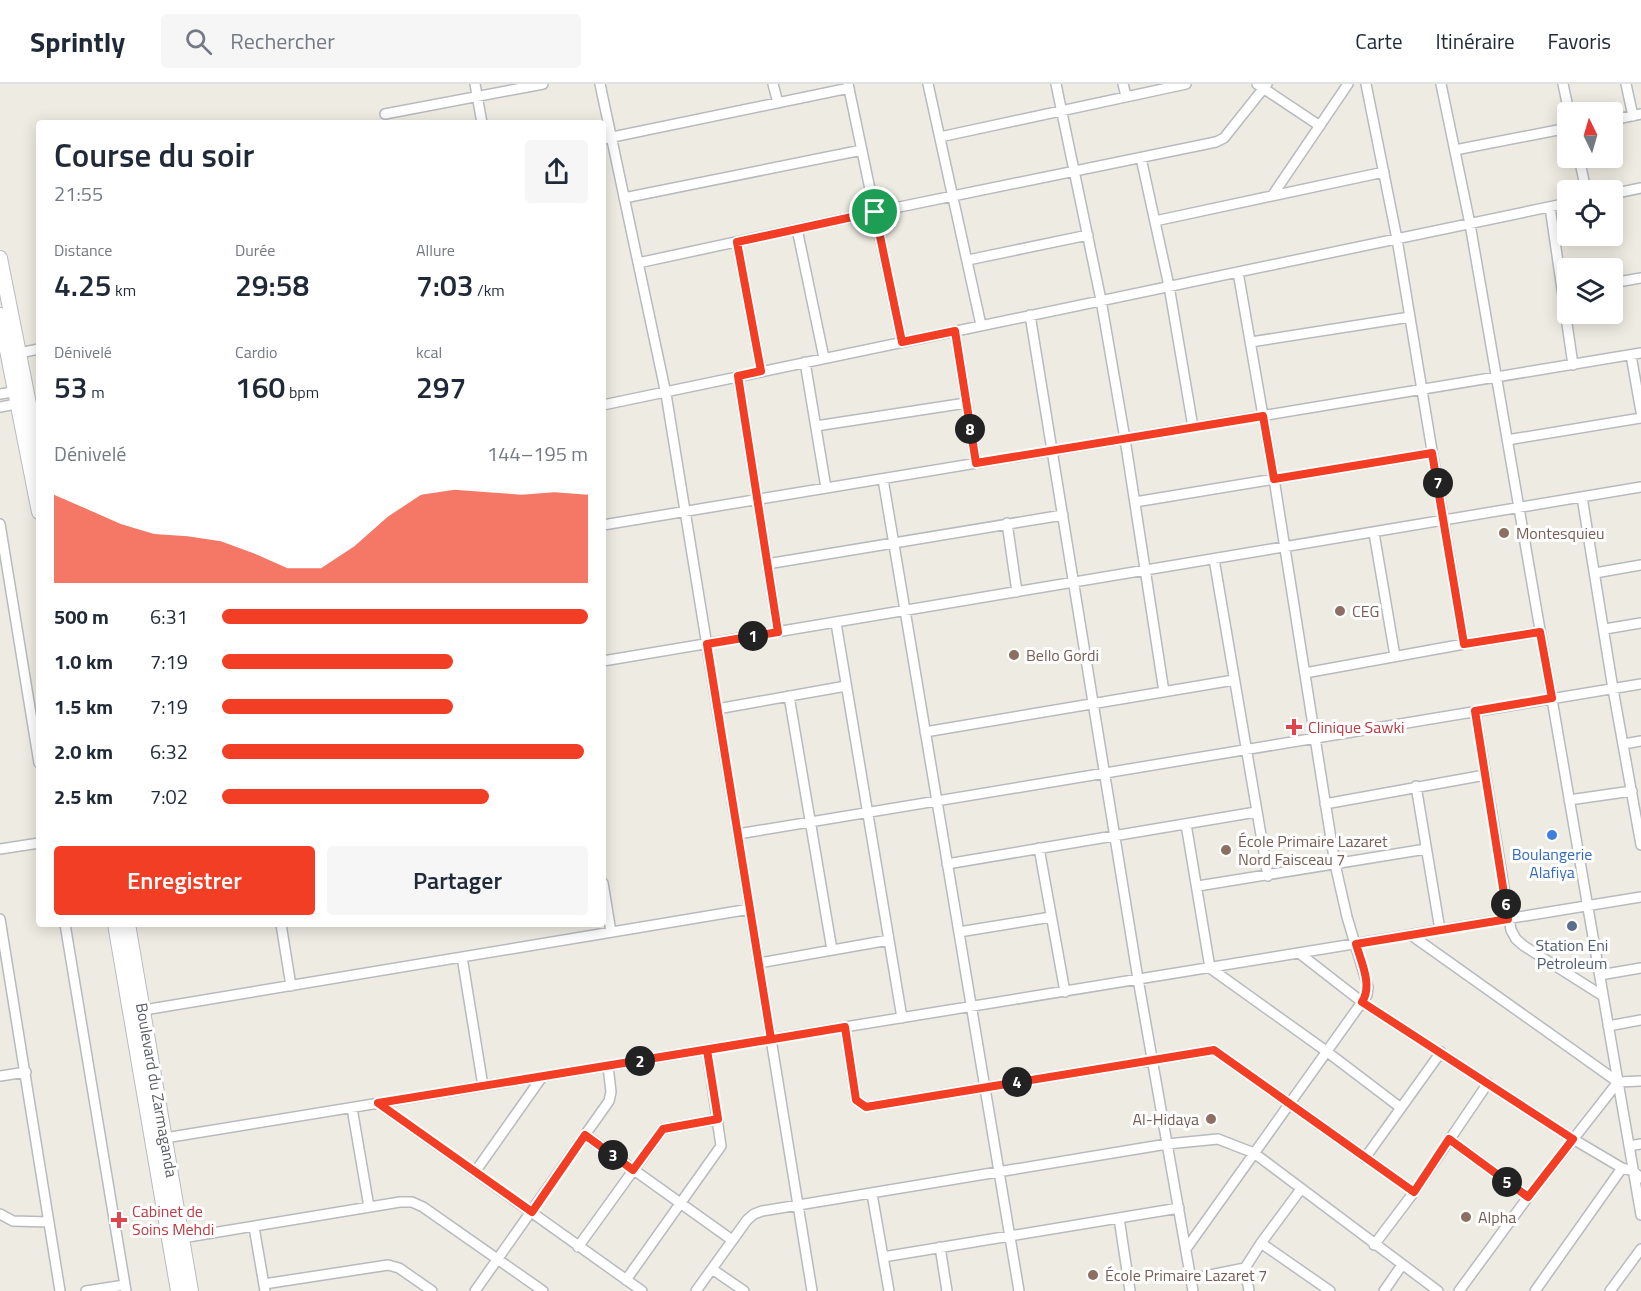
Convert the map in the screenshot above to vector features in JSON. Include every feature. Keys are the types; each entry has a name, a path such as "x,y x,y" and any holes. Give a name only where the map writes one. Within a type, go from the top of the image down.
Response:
{"main road":[{"path":"0,258 20,353 36,490"},
{"path":"0,315 36,443"},
{"name":"Boulevard du Zarmaganda","path":"116,927 178,1291"},
{"name":"Boulevard du Zarmaganda","path":"129,927 191,1291"}],"street":[{"path":"475,84 482,120"},
{"path":"385,114 543,84"},
{"path":"600,84 605,120"},
{"path":"773,84 778,104"},
{"path":"928,84 981,325"},
{"path":"1056,84 1101,300 1164,692"},
{"path":"1123,84 1126,96"},
{"path":"940,137 1186,84"},
{"path":"1272,196 1348,84"},
{"path":"1366,84 1397,239 1464,644"},
{"path":"1441,84 1470,224 1629,1146 1637,1174 1641,1215"},
{"path":"1563,84 1567,102"},
{"path":"1626,84 1637,115"},
{"path":"638,263 1221,141 1262,85 1320,126"},
{"path":"813,1291 665,391 624,198 607,138 778,104 849,86 902,342"},
{"path":"1455,150 1557,130"},
{"path":"624,198 862,150"},
{"path":"1141,158 1169,286 1193,428"},
{"path":"1155,221 1384,172"},
{"path":"1623,192 1641,188"},
{"path":"606,404 1557,205"},
{"path":"1550,207 1559,258"},
{"path":"796,229 824,358"},
{"path":"968,260 1088,235"},
{"path":"737,242 761,371"},
{"path":"1186,1249 1367,995 1368,987 1347,917 1335,864 1274,479 1238,272"},
{"path":"1623,281 1641,278"},
{"path":"1030,315 1138,979 1193,1291"},
{"path":"1251,342 1410,317"},
{"path":"1569,324 1573,364"},
{"path":"955,331 976,463"},
{"path":"20,353 36,350"},
{"path":"606,524 1636,354 1641,412"},
{"path":"805,362 826,488"},
{"path":"738,376 778,632"},
{"path":"0,394 23,394"},
{"path":"0,406 23,394"},
{"path":"816,426 966,403"},
{"path":"1508,440 1641,418"},
{"path":"1135,502 1432,453"},
{"path":"883,479 1019,1291"},
{"path":"606,661 1641,487"},
{"path":"1582,497 1613,689 1632,791 1638,802 1641,845"},
{"path":"768,564 1063,515"},
{"path":"0,524 36,745"},
{"path":"1007,524 1017,592"},
{"path":"1374,533 1395,656"},
{"path":"1214,559 1268,876"},
{"path":"1594,573 1641,565"},
{"path":"836,623 902,1018"},
{"path":"1605,629 1641,623"},
{"path":"1305,673 1540,632"},
{"path":"925,732 1234,680"},
{"path":"738,834 1641,684"},
{"path":"717,709 846,686"},
{"path":"789,696 832,950"},
{"path":"1475,711 1511,930 1516,939 1603,996"},
{"path":"1624,744 1641,741"},
{"path":"1325,804 1485,775"},
{"path":"1416,786 1440,930"},
{"path":"1569,800 1632,791"},
{"path":"947,864 1257,812"},
{"path":"1186,824 1210,968 1401,1108"},
{"path":"0,849 36,843"},
{"path":"1040,849 1065,992"},
{"path":"1198,886 1426,849"},
{"path":"165,1138 1641,897"},
{"path":"606,901 611,932"},
{"path":"144,1010 750,909"},
{"path":"959,932 1051,916"},
{"path":"0,919 60,1291"},
{"path":"65,927 125,1288 86,1291"},
{"path":"281,927 291,986"},
{"path":"1411,935 1618,1082 1641,1081"},
{"path":"759,963 889,940"},
{"path":"1299,953 1362,1002 1573,1139 1622,1168 1637,1174"},
{"path":"462,957 483,1086"},
{"path":"1600,975 1641,968"},
{"path":"1608,1026 1641,1020"},
{"path":"845,1027 856,1100 866,1107 1214,1050 1414,1192"},
{"path":"626,1280 721,1146 707,1050"},
{"path":"1365,1158 1441,1052"},
{"path":"475,1291 609,1101 611,1092 608,1066"},
{"path":"0,1076 26,1072"},
{"path":"476,1172 542,1077"},
{"path":"1459,1291 1528,1197 1618,1082"},
{"path":"1374,1245 1414,1192 1488,1083"},
{"path":"378,1103 642,1291"},
{"path":"352,1108 369,1207"},
{"path":"578,1246 663,1129 718,1119"},
{"path":"585,1135 732,1240"},
{"path":"696,1291 753,1214 1167,1143 1204,1139 1218,1140 1254,1153 1438,1291"},
{"path":"1449,1139 1528,1197"},
{"path":"1629,1146 1641,1144"},
{"path":"1535,1291 1622,1168"},
{"path":"1249,1291 1245,1268 1301,1189"},
{"path":"872,1194 889,1291"},
{"path":"182,1238 400,1202 412,1203 423,1207 543,1291"},
{"path":"883,1257 1179,1208"},
{"path":"0,1214 13,1221 49,1222"},
{"path":"1119,1218 1130,1291"},
{"path":"254,1227 265,1287 388,1264 399,1268 432,1291"},
{"path":"1261,1243 1330,1291"},
{"path":"940,1247 947,1291"},
{"path":"1610,1291 1641,1249"},
{"path":"1384,1291 1402,1265"},
{"path":"1190,1279 1245,1268"},
{"path":"712,1269 744,1291"}],"place":[{"name":"Montesquieu","path":"1504,533"},
{"name":"CEG","path":"1340,611"},
{"name":"Bello Gordi","path":"1014,655"},
{"name":"Clinique Sawki","path":"1294,727"},
{"name":"Boulangerie Alafiya","path":"1552,835"},
{"name":"École Primaire Lazaret Nord Faisceau 7","path":"1226,850"},
{"name":"Station Eni Petroleum","path":"1572,926"},
{"name":"Al-Hidaya","path":"1211,1119"},
{"name":"Alpha","path":"1466,1217"},
{"name":"Cabinet de Soins Mehdi","path":"119,1220"},
{"name":"École Primaire Lazaret 7","path":"1093,1275"}],"route":[{"path":"875,212 902,342 955,331 976,463 1263,416 1274,479 1432,453 1464,644 1540,632 1552,698 1475,711 1508,919 1356,944 1368,987 1367,995 1362,1002 1573,1139 1528,1197 1449,1139 1414,1192 1214,1050 866,1107 856,1100 845,1027 707,1050 718,1119 663,1129 633,1170 585,1135 532,1212 378,1103 771,1039 707,644 778,632 738,376 761,371 737,242 875,212"}]}
